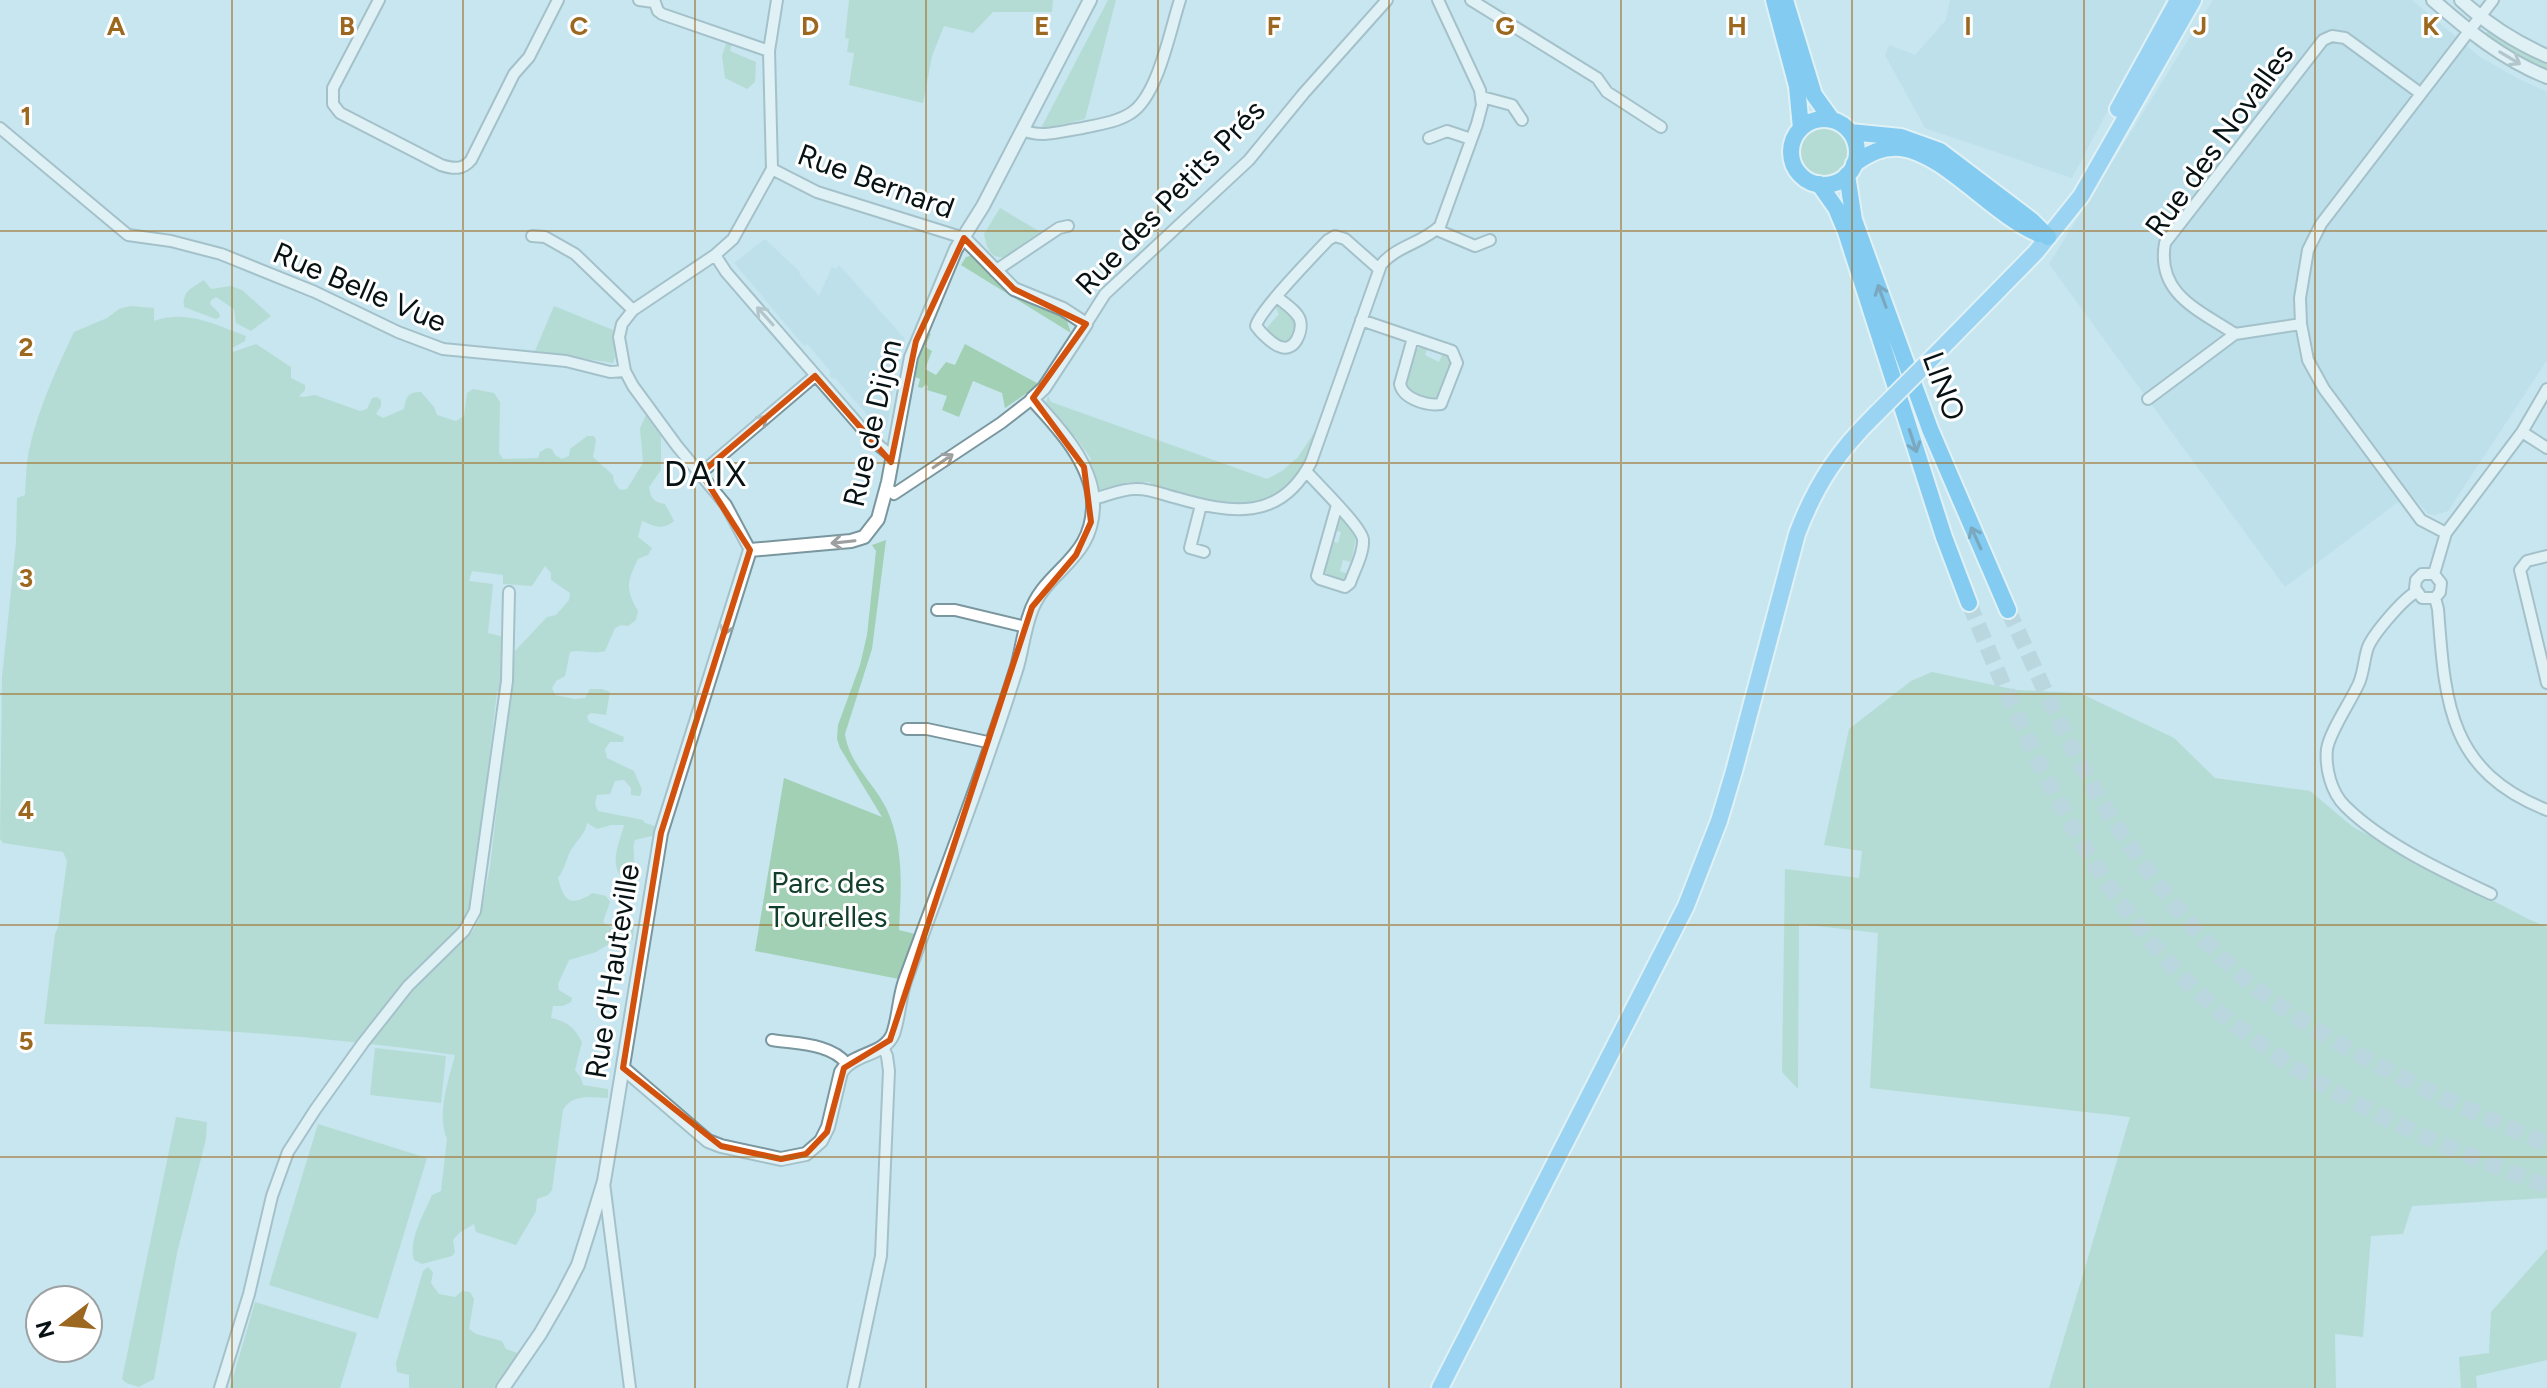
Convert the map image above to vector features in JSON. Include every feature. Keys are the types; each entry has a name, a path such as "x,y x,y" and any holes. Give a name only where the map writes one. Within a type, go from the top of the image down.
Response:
{"highway":[{"name":"LINO","path":"1774,0 1797,86 1801,128 1793,143 1791,154 1794,164 1804,178 1819,184 1836,208 1846,232 1944,537 1969,603"},
{"path":"1785,0 1814,95 1832,120"},
{"path":"1801,128 1815,120 1832,120 1850,132 1901,137 1940,151 2031,220 2048,237"},
{"name":"LINO","path":"1850,132 1857,150 1850,170 1848,196 1854,220 1930,429 2008,610"},
{"path":"1819,184 1832,184 1874,151 1903,148 1917,152 1940,166 2020,226 2048,237"}],"main road":[{"path":"2048,237 2178,0"},
{"path":"1440,1388 1686,906 1723,808 1805,513 1817,486 1835,458 1991,299 2081,196 2193,0"}],"street":[{"path":"379,0 333,88 333,104 340,113 441,165 456,169 471,160 514,74 529,57 558,0"},
{"path":"639,0 654,1 662,14 769,51"},
{"path":"750,550 726,505 633,386 620,351 620,330 633,310 715,255 733,239 772,169 769,51 777,0"},
{"name":"Rue de Dijon","path":"750,550 860,539 870,532 878,519 887,487 916,341 956,249 1023,130 1090,0"},
{"path":"1023,130 1046,135 1109,122 1134,111 1146,97 1156,73 1180,0"},
{"name":"Rue des Petits Prés","path":"1032,399 1044,388 1105,294 1249,160 1387,0"},
{"path":"1093,499 1133,489 1146,490 1233,511 1262,506 1286,495 1301,480 1379,269 1391,255 1437,230 1443,221 1482,105 1482,97 1438,0"},
{"path":"1471,0 1597,78 1607,92 1661,127"},
{"path":"2433,0 2469,31 2510,58 2547,77"},
{"path":"2461,0 2479,17 2547,56"},
{"path":"2446,533 2421,520 2324,389 2308,360 2301,324 2302,275 2308,250 2321,224 2493,0"},
{"name":"Rue des Novalles","path":"2235,334 2182,299 2171,286 2164,273 2165,243 2323,40 2332,36 2345,38 2420,93"},
{"path":"1482,97 1512,105 1522,120"},
{"name":"Rue Belle Vue","path":"0,128 128,235 171,241 221,254 443,349 566,361 610,372 625,371"},
{"path":"1429,138 1447,131 1471,139"},
{"name":"Rue Bernard","path":"772,169 817,192 964,238"},
{"path":"995,271 1059,228 1068,226"},
{"path":"1437,230 1475,246 1490,240"},
{"path":"532,236 545,237 575,254 633,310"},
{"path":"1277,297 1296,315 1300,324 1300,333 1287,348 1281,347 1256,326 1257,320 1277,297 1328,240 1335,236 1345,239 1379,269"},
{"path":"964,238 1014,289 1063,309 1086,324"},
{"path":"715,255 726,272 871,439 888,453 893,453"},
{"path":"1361,320 1452,351 1457,363 1441,404 1434,405 1406,395 1401,390 1413,338"},
{"path":"2148,399 2235,334 2301,324"},
{"path":"701,473 815,376"},
{"path":"2434,574 2446,533 2522,432 2547,389"},
{"path":"623,1068 708,1141 781,1159 806,1154 821,1141 828,1127 841,1072 857,1057 883,1047 894,1031 903,987 992,743 1026,627 1039,594 1069,564 1082,545 1091,522 1093,499 1079,457 1032,399 894,494 887,487"},
{"path":"2522,432 2547,448"},
{"path":"1306,471 1337,505 1363,539 1350,583 1343,587 1317,576 1337,505"},
{"path":"1201,505 1190,548 1204,552"},
{"name":"Rue d'Hauteville","path":"503,1388 540,1334 578,1265 604,1181 661,833 750,550"},
{"path":"2547,556 2527,561 2520,570 2547,683"},
{"path":"2435,598 2422,598 2416,592 2418,577 2425,573 2434,574 2440,580 2441,588 2435,598 2444,680 2458,731 2466,746 2498,784 2520,799 2547,810"},
{"path":"220,1388 249,1294 272,1196 288,1152 363,1043 408,986 464,931 475,911 507,681 509,592"},
{"path":"2416,592 2406,598 2369,645 2361,680 2327,746 2327,769 2333,788 2343,804 2369,825 2425,863 2491,894"},
{"path":"937,610 955,610 1026,627"},
{"path":"907,729 927,729 992,743"},
{"path":"772,1040 824,1049 841,1056 847,1064"},
{"path":"853,1388 881,1256 889,1071 883,1047"},
{"path":"604,1181 630,1388"}],"highlighted area":[{"path":"964,238 1014,289 1086,324 1033,398 1084,467 1091,522 1076,555 1032,607 890,1040 844,1068 827,1132 806,1154 781,1159 721,1146 623,1068 661,833 750,550 701,473 815,376 891,462 916,341"}],"shaded area":[{"path":"1950,0 2166,0 2072,178 1925,128 1885,55 1889,45 1915,55 1946,20"},
{"path":"2213,0 2412,0 2480,57 2547,92 2547,360 2448,511 2428,514 2410,493 2285,587 2049,264"},
{"path":"765,239 800,272 819,296 832,267 836,269 839,265 905,339 900,351 887,427 876,432 866,422 869,417 734,263"}],"green space":[{"path":"849,0 1053,0 1052,12 993,12 973,33 944,26 932,56 923,103 849,85 854,53 847,52 849,39 845,38"},
{"path":"1108,0 1116,0 1085,119 1040,130"},
{"path":"2488,31 2547,63 2547,72 2483,36"},
{"path":"727,41 732,43 730,51 756,62 755,82 747,89 725,78 722,56"},
{"path":"1824,126 1842,134 1850,152 1842,170 1824,178 1806,170 1798,152 1806,134"},
{"path":"1000,208 1042,233 1006,257 996,256 990,251 984,234"},
{"path":"974,255 1066,318 1071,333 961,265 966,257"},
{"path":"204,280 211,289 231,286 242,290 271,316 251,331 236,323 234,309 216,297 210,304 219,313 220,317 216,319 184,307 186,294"},
{"path":"130,306 154,308 154,321 189,318 246,336 245,341 232,348 233,352 256,344 291,367 291,378 305,385 299,396 315,395 360,411 367,409 372,398 377,397 381,400 381,406 376,414 383,418 404,409 408,396 421,392 437,415 456,421 464,416 467,393 473,389 494,393 500,402 499,453 503,459 538,458 540,452 547,448 562,459 569,456 570,449 587,436 594,436 593,457 613,475 620,490 627,489 643,463 640,428 646,415 661,436 661,470 649,487 653,499 665,504 674,521 662,527 642,521 638,537 652,548 648,555 638,559 630,579 629,591 638,611 636,620 628,626 615,628 605,651 570,652 565,676 556,681 552,688 555,695 575,699 585,698 590,689 610,692 606,715 591,713 587,716 589,722 624,737 623,742 610,742 605,749 607,758 634,771 642,790 640,796 631,795 631,788 624,780 615,781 610,794 597,795 595,804 598,811 643,820 658,827 656,835 635,840 632,867 625,868 620,875 616,857 624,825 597,829 587,823 558,878 569,900 579,900 593,893 606,896 610,902 603,922 612,928 619,928 628,922 634,927 633,940 619,938 596,952 569,960 558,984 559,990 572,998 563,1006 553,1006 551,1018 570,1026 582,1042 575,1070 583,1085 608,1089 608,1098 577,1099 563,1110 552,1190 537,1199 536,1211 516,1245 476,1232 474,1224 453,1240 455,1252 452,1256 422,1264 414,1260 413,1244 418,1227 432,1195 441,1191 447,1139 443,1108 455,1055 250,1033 44,1024 67,861 63,852 3,843 0,839 2,677 16,543 17,498 25,495 28,456 37,420 74,332 107,318 119,309","holes":["545,566 551,573 551,580 570,593 569,600 556,615 547,617 515,651 490,867 479,920 472,932 460,927 472,904 497,692 503,688 508,638 488,633 493,584 469,581 472,571 503,575 503,584 532,586"]},
{"path":"554,306 613,330 613,363 535,351"},
{"path":"1275,307 1288,311 1295,318 1291,341 1279,341 1264,331 1279,314"},
{"path":"929,333 925,347 932,351 925,369 936,375 946,362 955,365 965,344 1037,383 1005,408 1002,393 973,381 959,417 942,410 947,396 927,390 926,384 918,387 920,379 915,377 920,350"},
{"path":"1428,347 1425,355 1439,362 1443,352 1452,361 1438,399 1419,396 1404,384 1415,350"},
{"path":"1048,396 1051,402 1267,479 1298,457 1320,424 1307,460 1290,484 1273,497 1255,503 1215,502 1153,486 1150,482 1127,482 1099,490 1089,463 1091,459 1075,436 1071,436 1051,414 1046,403"},
{"path":"1337,519 1343,519 1357,533 1351,562 1343,560 1340,571 1348,574 1345,581 1323,573 1322,567 1326,567 1331,541 1338,543 1341,532 1333,530"},
{"name":"Parc des Tourelles","path":"886,540 872,649 845,734 858,767 885,806 898,845 899,930 915,934 899,979 755,951 784,778 882,817 837,739 838,725 860,665 867,635 876,551 872,545"},
{"path":"1932,672 2017,690 2080,693 2174,738 2215,778 2310,791 2353,827 2547,927 2547,1198 2412,1206 2403,1234 2371,1236 2363,1337 2335,1334 2336,1388 2049,1388 2130,1117 1870,1088 1878,933 1799,924 1798,1089 1782,1072 1785,869 1859,878 1862,851 1824,845 1849,729 1911,681"},
{"path":"375,1048 446,1056 441,1103 370,1095"},
{"path":"176,1117 207,1122 206,1139 177,1253 154,1379 139,1387 122,1379"},
{"path":"318,1124 427,1158 378,1319 269,1285"},
{"path":"2547,1249 2547,1360 2476,1376 2477,1388 2461,1388 2459,1357 2489,1353 2491,1312"},
{"path":"428,1267 433,1272 431,1283 439,1294 455,1297 462,1291 470,1292 474,1299 469,1329 502,1341 506,1349 518,1353 494,1388 409,1388 409,1375 397,1372 396,1363 423,1271"},
{"path":"255,1302 357,1333 340,1388 230,1388"}],"tunnel":[{"path":"1969,603 2038,760 2092,860 2159,952 2199,993 2236,1026 2277,1056 2363,1107 2454,1149 2547,1186"},
{"path":"2008,610 2058,720 2101,800 2168,897 2229,964 2273,1001 2337,1042 2442,1097 2547,1144"}],"district":[{"name":"DAIX","path":"706,474"}]}
